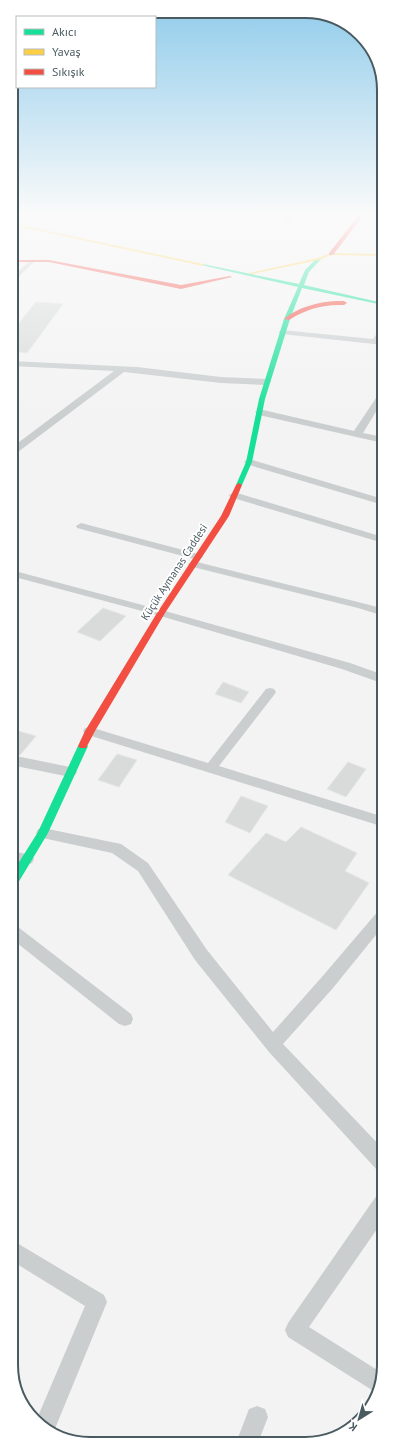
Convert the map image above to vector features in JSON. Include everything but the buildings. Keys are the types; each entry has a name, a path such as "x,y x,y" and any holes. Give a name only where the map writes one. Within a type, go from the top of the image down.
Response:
{"street":[{"path":"155,282 181,287 210,282"},
{"path":"259,282 377,303"},
{"path":"273,282 377,309"},
{"name":"Küçük Aymanas Caddesi","path":"18,875 43,833 90,731 161,613 224,516 249,462 259,412 282,332 303,282"},
{"path":"318,282 368,301"},
{"path":"287,318 299,310 322,303 356,304"},
{"path":"282,332 375,342 377,339"},
{"path":"18,363 138,370 221,380 267,382"},
{"path":"18,448 121,370"},
{"path":"357,434 377,403"},
{"path":"259,412 377,439"},
{"path":"249,462 377,500"},
{"path":"234,495 377,538"},
{"path":"81,526 377,611"},
{"path":"18,575 161,613 346,666 377,677"},
{"path":"210,769 270,692"},
{"path":"90,731 377,820"},
{"path":"18,761 70,772"},
{"path":"43,833 116,848 143,867 201,955 273,1044 377,1156"},
{"path":"18,857 27,859"},
{"path":"273,1044 327,983 377,922"},
{"path":"18,936 125,1019"},
{"path":"375,1381 295,1330 377,1212"},
{"path":"18,1254 97,1302 47,1422"},
{"path":"249,1437 257,1417"}],"traffic: fast":[{"path":"281,282 377,303"},
{"path":"239,485 249,462 262,399 287,319 302,282"},
{"path":"18,874 43,833 83,746"}],"traffic: jam":[{"path":"155,282 181,287 206,282"},
{"path":"287,319 300,311 321,304 344,303"},
{"path":"83,746 90,731 161,613 225,516 239,485"}]}
